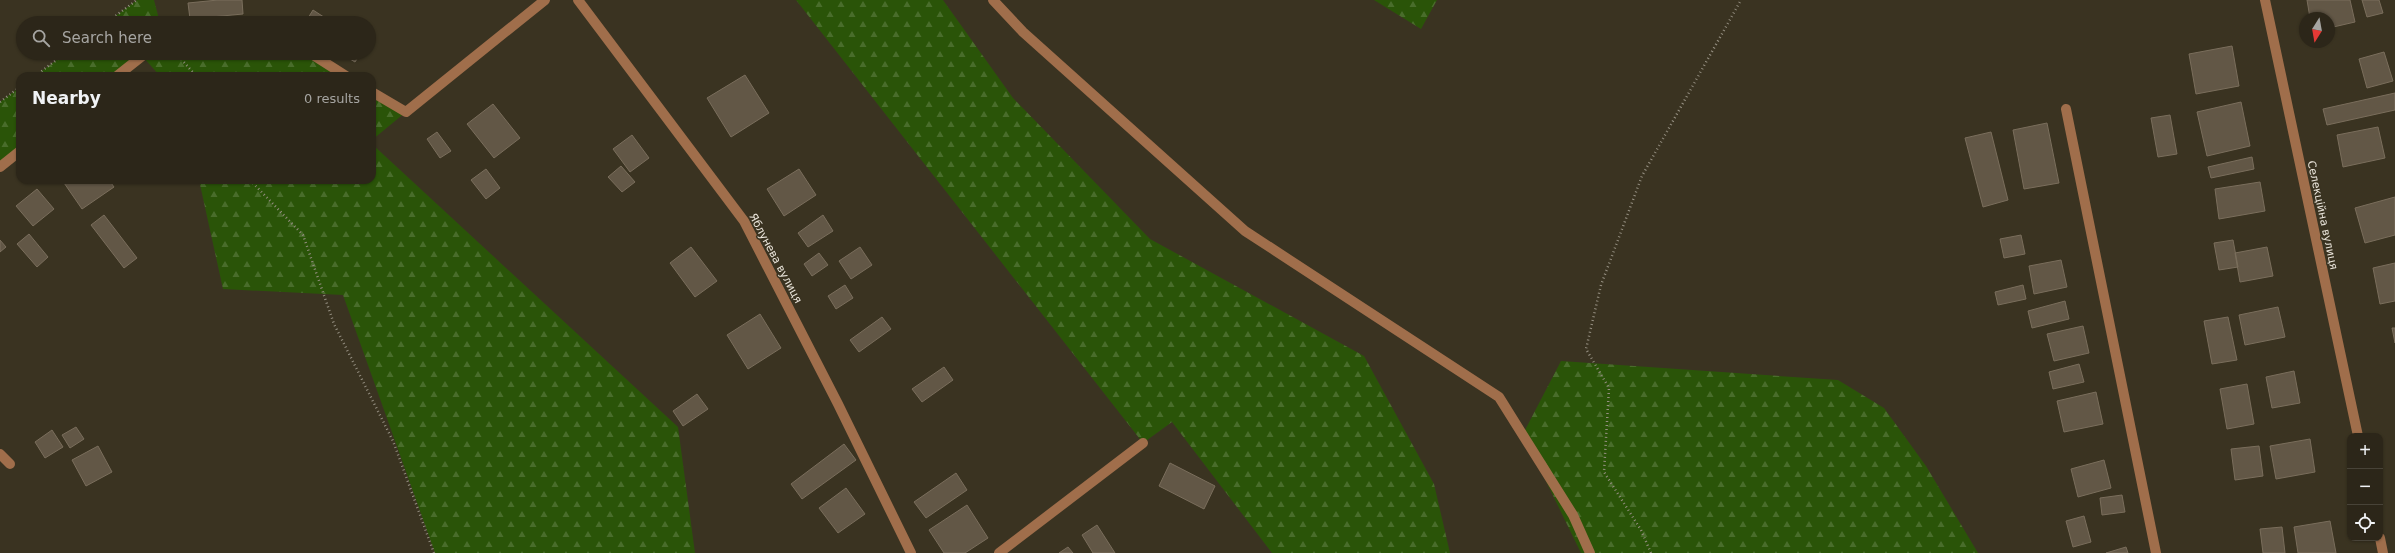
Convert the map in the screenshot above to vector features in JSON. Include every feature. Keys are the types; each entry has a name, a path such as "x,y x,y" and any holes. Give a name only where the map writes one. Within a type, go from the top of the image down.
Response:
{"street":[{"path":"376,94 406,112 544,0"},
{"name":"Яблунева вулиця","path":"578,0 744,221 838,404 911,553"},
{"path":"993,0 1023,32 1245,231 1499,397 1573,515 1590,553"},
{"name":"Селекційна вулиця","path":"2265,0 2357,433"},
{"path":"121,72 137,60"},
{"path":"321,60 340,72"},
{"path":"2066,109 2156,553"},
{"path":"0,167 16,154"},
{"path":"999,553 1143,444"},
{"path":"0,454 10,464"},
{"path":"2381,541 2383,553"}],"path":[{"path":"115,16 137,0"},
{"path":"1651,553 1641,530 1604,472 1609,388 1586,349 1601,285 1642,176 1741,0"},
{"path":"40,72 57,60"},
{"path":"182,60 193,72"},
{"path":"0,102 16,91"},
{"path":"254,184 303,235 334,324 393,441 434,553"}],"green space":[{"path":"137,0 154,0 158,16 115,16"},
{"path":"796,0 943,0 1013,98 1150,239 1364,356 1434,484 1450,553 1272,553 1172,422 1143,443"},
{"path":"1374,0 1437,0 1421,29"},
{"path":"57,60 139,60 122,72 40,72"},
{"path":"146,60 322,60 341,72 156,72"},
{"path":"16,90 16,153 0,165 0,102"},
{"path":"376,93 406,112 376,137"},
{"path":"376,148 678,427 695,553 435,553 343,295 223,289 200,184 376,184"},
{"path":"1561,361 1838,380 1884,408 1926,466 1978,553 1581,553 1523,434"}],"building":[{"path":"218,0 242,0 243,14 222,16 190,16 188,3"},
{"path":"2307,0 2350,0 2355,22 2335,27 2335,12 2309,12"},
{"path":"2362,0 2379,0 2383,13 2367,17"},
{"path":"313,10 322,16 309,16"},
{"path":"2232,46 2239,86 2196,94 2189,54"},
{"path":"2384,52 2393,81 2367,88 2359,59"},
{"path":"745,75 769,113 731,137 707,98"},
{"path":"2395,93 2395,110 2327,125 2323,109"},
{"path":"2241,102 2250,146 2207,156 2197,112"},
{"path":"493,104 520,138 494,158 467,124"},
{"path":"2170,115 2177,154 2158,157 2151,118"},
{"path":"2047,123 2059,183 2024,189 2013,130"},
{"path":"2378,127 2385,158 2343,167 2337,135"},
{"path":"437,132 451,151 440,158 427,139"},
{"path":"1991,132 2008,200 1983,207 1965,138"},
{"path":"632,135 649,158 630,172 613,149"},
{"path":"2252,157 2254,169 2211,178 2208,167"},
{"path":"621,166 635,182 622,192 608,177"},
{"path":"486,169 500,188 486,199 471,180"},
{"path":"799,169 816,195 784,216 767,189"},
{"path":"2260,182 2265,211 2219,219 2215,189"},
{"path":"65,184 112,184 114,187 82,209"},
{"path":"37,189 54,209 33,226 16,206"},
{"path":"2395,197 2395,235 2365,243 2355,208"},
{"path":"104,215 137,258 124,268 91,225"},
{"path":"823,215 833,231 808,247 798,233"},
{"path":"29,234 48,257 37,267 17,244"},
{"path":"2021,235 2025,254 2004,258 2000,239"},
{"path":"0,240 6,247 0,252"},
{"path":"2233,240 2238,267 2219,270 2214,243"},
{"path":"691,247 717,281 695,297 670,263"},
{"path":"860,247 872,265 851,279 839,261"},
{"path":"2267,247 2273,276 2240,282 2235,253"},
{"path":"819,253 828,265 812,276 804,264"},
{"path":"2061,260 2067,287 2034,294 2029,266"},
{"path":"2395,263 2395,301 2380,304 2373,268"},
{"path":"845,285 853,298 836,309 828,296"},
{"path":"2023,285 2026,299 1998,305 1995,292"},
{"path":"2065,301 2069,319 2032,328 2028,311"},
{"path":"2278,307 2285,337 2245,345 2239,315"},
{"path":"760,314 781,348 748,369 727,335"},
{"path":"882,317 891,329 859,352 850,340"},
{"path":"2228,317 2237,360 2212,364 2204,321"},
{"path":"2083,326 2089,353 2054,361 2047,334"},
{"path":"2392,328 2395,328 2395,343"},
{"path":"2079,364 2084,382 2053,389 2049,372"},
{"path":"944,367 953,380 922,402 912,389"},
{"path":"2294,371 2300,403 2272,408 2266,377"},
{"path":"2247,384 2254,424 2227,429 2220,389"},
{"path":"2096,392 2103,424 2064,432 2057,401"},
{"path":"697,394 708,409 683,426 673,411"},
{"path":"76,427 84,439 70,448 62,435"},
{"path":"52,430 63,447 45,458 35,442"},
{"path":"2310,439 2315,472 2276,479 2270,446"},
{"path":"844,444 856,460 802,499 791,484"},
{"path":"98,446 112,472 86,486 72,460"},
{"path":"2259,446 2263,476 2235,480 2231,449"},
{"path":"2104,460 2111,488 2078,497 2071,469"},
{"path":"1170,463 1215,486 1204,509 1159,486"},
{"path":"956,473 967,490 926,518 914,502"},
{"path":"846,488 865,514 838,533 819,508"},
{"path":"2122,495 2125,512 2102,515 2100,498"},
{"path":"967,505 988,538 965,553 944,553 929,530"},
{"path":"2084,516 2091,542 2073,547 2066,521"},
{"path":"2330,521 2336,553 2298,553 2294,527"},
{"path":"1097,525 1115,553 1093,553 1082,535"},
{"path":"2282,527 2285,553 2263,553 2260,529"},
{"path":"1068,547 1073,553 1059,553"},
{"path":"2126,547 2128,553 2106,553"}]}
